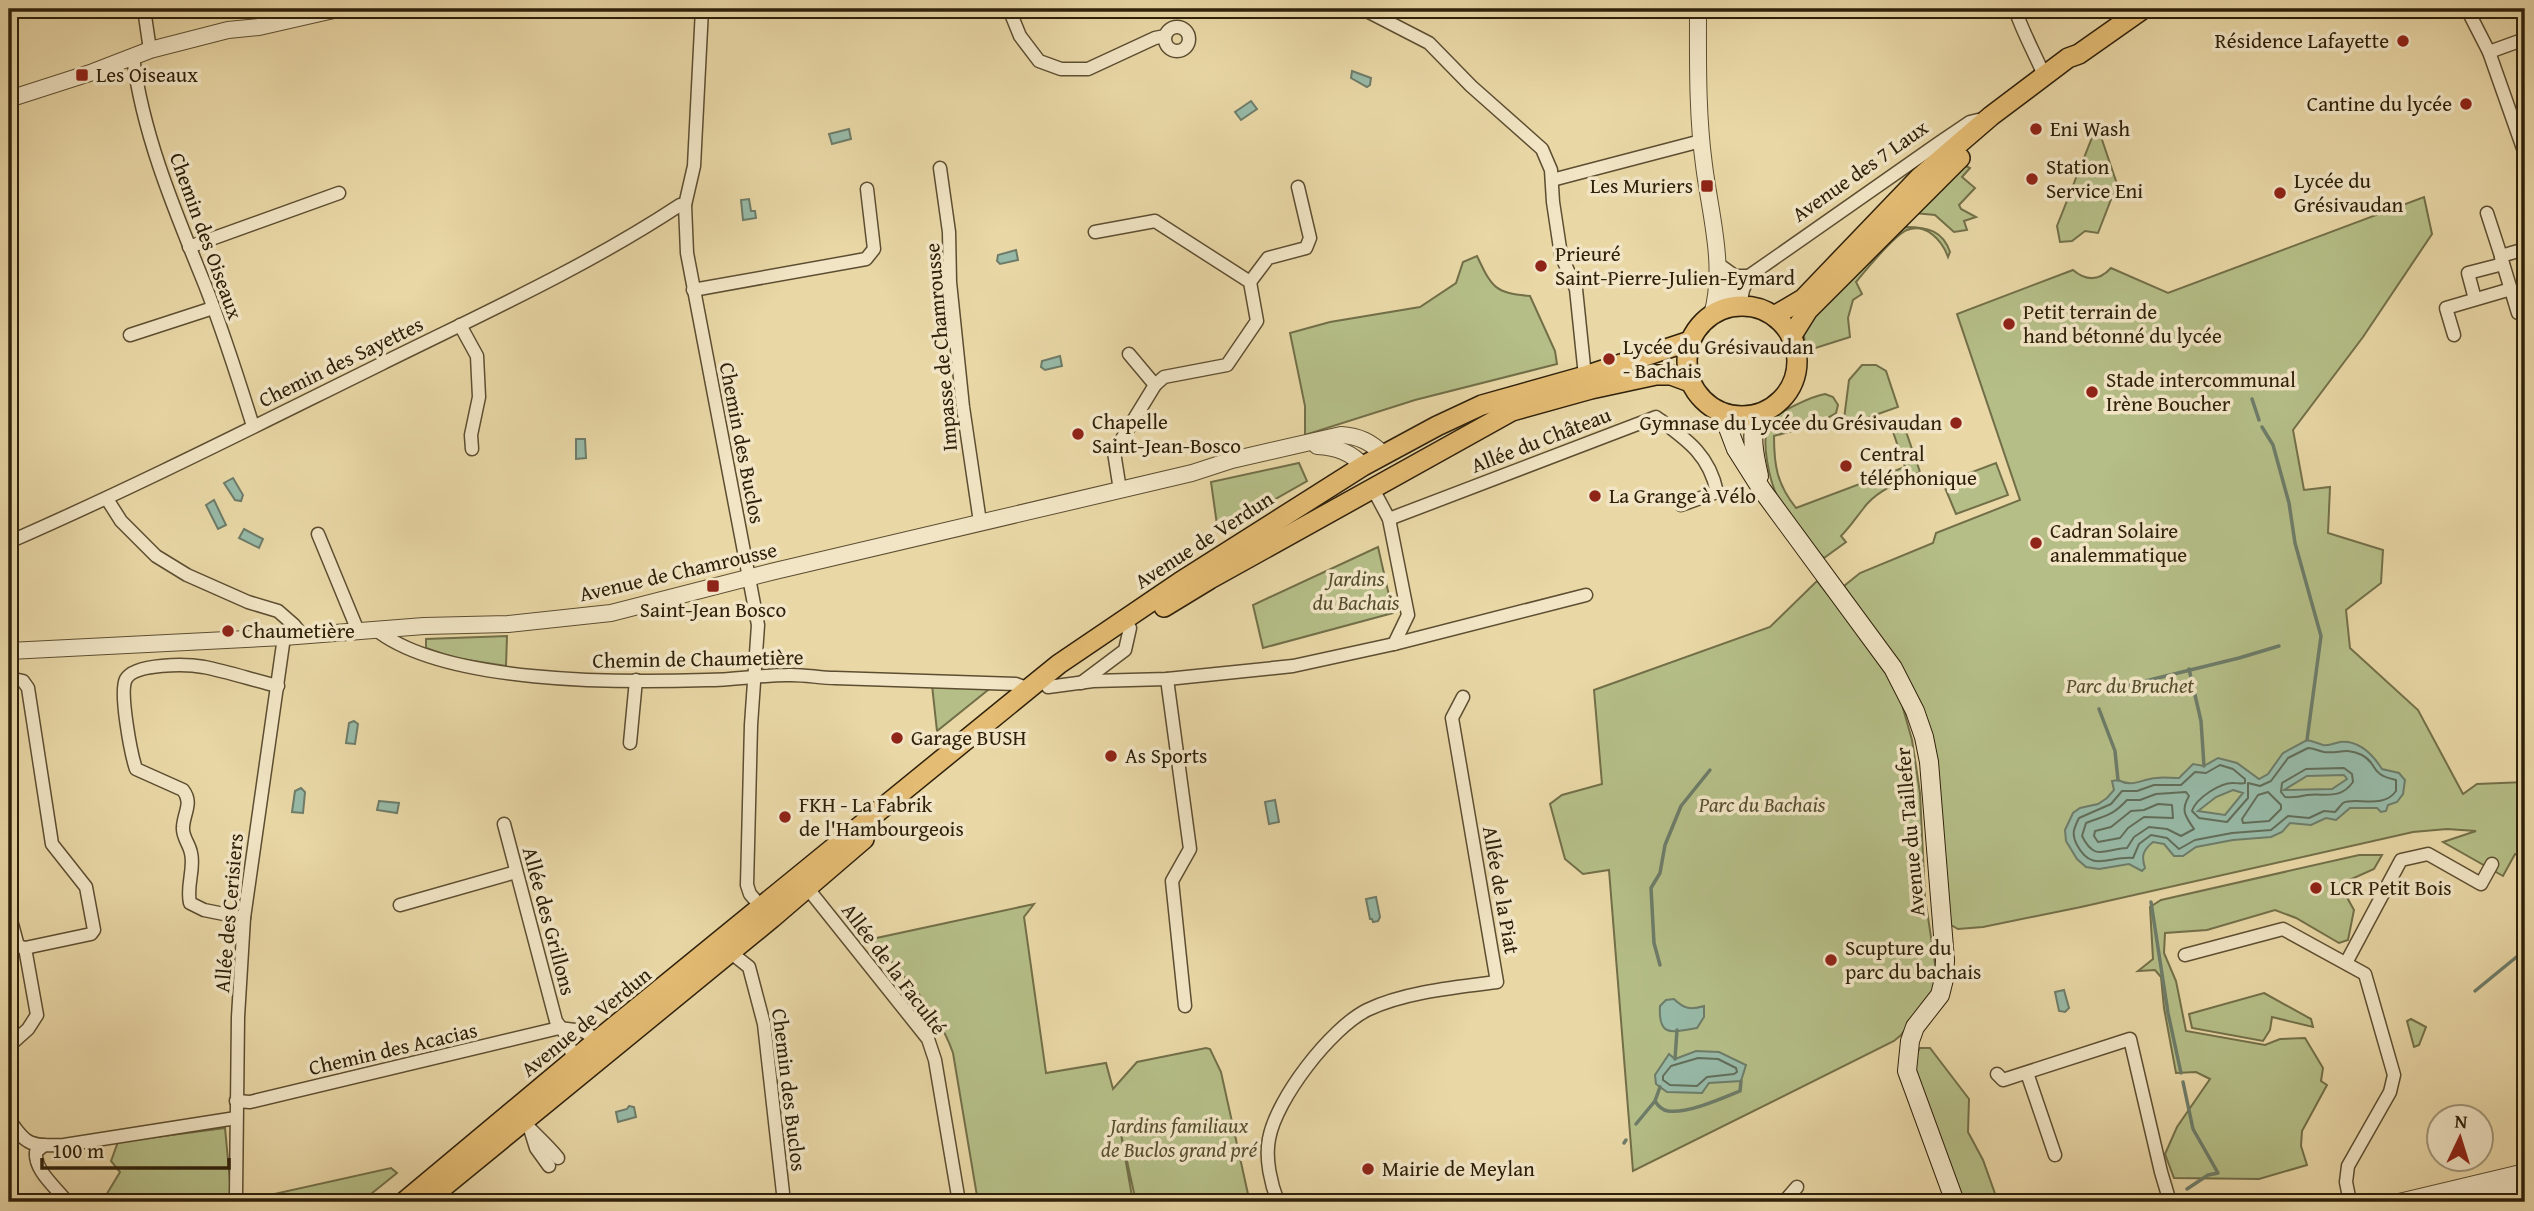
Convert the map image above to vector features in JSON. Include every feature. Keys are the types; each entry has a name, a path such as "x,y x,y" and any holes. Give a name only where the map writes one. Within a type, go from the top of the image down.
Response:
{"main road":[{"name":"Avenue des 7 Laux","path":"1774,316 1803,299 1919,178 1991,116 2068,58 2079,54 2143,9"},
{"path":"1791,337 1808,310 1935,183 1965,154 2073,63 2079,54"},
{"path":"1740,306 1763,310 1774,316 1791,337 1797,355 1793,383 1782,399 1766,411 1739,416 1721,412 1704,401 1690,382 1687,356 1690,341 1699,326 1712,315 1727,308 1740,306"},
{"name":"Avenue de Verdun","path":"1038,688 1059,664 1180,582 1363,466 1437,426 1482,405 1585,376 1690,341"},
{"name":"Avenue de Verdun","path":"425,1202 523,1121 604,1044 1038,688 1130,628 1210,579 1512,411 1656,375 1671,375 1690,382"},
{"name":"Avenue du Taillefer","path":"1721,412 1737,449 1762,489 1894,668 1924,737 1933,789 1945,960 1943,988 1915,1027 1910,1041 1908,1071 1955,1202"},
{"name":"Avenue du Taillefer","path":"1757,414 1753,428 1753,448 1762,489"},
{"path":"1381,485 1384,455"},
{"path":"1363,466 1381,485"},
{"name":"Avenue de Verdun","path":"404,1202 523,1121 574,1061 604,1044 730,952 766,913"}],"street":[{"path":"144,9 150,50"},
{"path":"9,99 150,50 228,30 259,27 338,9"},
{"name":"Chemin des Buclos","path":"702,9 694,166 685,205 687,253 758,625 748,821 748,889 766,913"},
{"path":"1009,9 1020,36 1039,61 1061,69 1088,69 1155,38 1165,36"},
{"path":"1363,9 1430,43 1479,93 1542,149 1551,170 1561,255 1576,289 1585,376"},
{"path":"1698,9 1698,106 1717,263 1712,315"},
{"path":"2015,9 2028,45 2034,51 2044,75"},
{"path":"2467,9 2488,52 2525,154"},
{"path":"2488,52 2525,39"},
{"name":"Chemin des Oiseaux","path":"133,57 146,125 213,307 253,426"},
{"name":"Avenue des 7 Laux","path":"1749,276 1970,122 1991,116"},
{"path":"1552,180 1701,141"},
{"name":"Impasse de Chamrousse","path":"940,168 949,232 950,282 963,407 980,522"},
{"path":"1120,490 1114,452 1155,386 1164,377 1227,365 1258,321 1251,282 1268,258 1306,248 1310,238 1298,187"},
{"path":"694,290 866,259 874,249 867,189"},
{"path":"189,247 339,193"},
{"name":"Chemin des Sayettes","path":"9,542 107,499 460,325 641,231 680,205 685,205"},
{"path":"2487,213 2518,313"},
{"path":"1094,232 1155,221 1251,282"},
{"path":"2475,299 2468,273 2525,249"},
{"path":"1717,263 1735,276 1749,276 1740,306"},
{"path":"1717,263 1731,297 1740,306"},
{"path":"2454,335 2446,308 2511,289"},
{"path":"130,335 213,307"},
{"path":"460,325 477,356 479,397 471,435 472,449"},
{"path":"1129,354 1155,386"},
{"name":"Allée du Château","path":"1388,515 1656,417 1678,433 1706,460 1713,476 1717,492 1681,505"},
{"name":"Avenue de Chamrousse","path":"9,651 303,636 375,629 508,624 587,617 1341,435 1357,436 1374,444 1384,455"},
{"name":"Avenue de Chamrousse","path":"1301,445 1336,447 1356,458 1363,466"},
{"path":"1381,485 1408,615 1394,644"},
{"path":"107,499 121,521 156,556 187,575 248,602 278,611 303,636"},
{"path":"318,534 358,631"},
{"name":"Chemin de Chaumetière","path":"375,629 387,639 410,650 483,669 581,680 706,681 788,674 823,678 1016,684 1038,688 1167,679 1293,666 1394,644 1586,595"},
{"name":"Chemin de Chaumetière","path":"1080,683 1125,650 1130,628"},
{"name":"Allée des Cerisiers","path":"236,1194 236,1101 244,918 284,637"},
{"path":"244,918 204,910 190,903 188,895 192,854 183,834 188,796 183,790 136,769 129,739 124,687 127,677 137,670 188,665 278,685"},
{"path":"9,678 23,681 28,688 52,844 86,887 94,930 91,934 25,948 18,946 9,913"},
{"path":"1167,679 1190,849 1172,881 1185,1006"},
{"path":"630,743 636,680"},
{"name":"Allée de la Piat","path":"1278,1202 1271,1181 1268,1141 1278,1110 1323,1045 1366,1010 1422,992 1497,982 1452,718 1464,697"},
{"name":"Allée des Grillons","path":"504,824 559,1028 566,1035 574,1061"},
{"path":"2346,963 2401,860 2428,854 2481,884 2492,864"},
{"path":"400,905 516,872"},
{"name":"Allée de la Faculté","path":"802,882 928,1040 935,1060 959,1202"},
{"path":"2185,956 2283,929 2365,975 2394,1075 2390,1092 2348,1166 2346,1182 2350,1202"},
{"path":"9,1045 28,1029 37,1015 25,948"},
{"name":"Chemin des Buclos","path":"730,952 749,967 764,1024 784,1202"},
{"path":"559,1028 583,1031 604,1044"},
{"name":"Chemin des Acacias","path":"236,1101 250,1102 559,1028"},
{"path":"1997,1074 2003,1080 2130,1039 2170,1202"},
{"path":"2027,1073 2055,1155"},
{"path":"9,1119 18,1135 34,1144 64,1145 236,1118"},
{"path":"523,1121 545,1142 553,1162"},
{"path":"44,1145 36,1152 35,1159 39,1168 67,1202"},
{"path":"2399,1202 2525,1172"},
{"path":"2451,1202 2525,1185"},
{"path":"1784,1202 1797,1187"}],"green space":[{"path":"2097,125 2117,184 2098,233 2085,231 2072,241 2060,242 2057,226"},
{"path":"1964,165 1970,168 1962,177 1975,188 1959,205 1961,209 1976,217 1964,221 1967,230 1954,232 1935,215 1914,213"},
{"name":"Parc du Bruchet","path":"2424,197 2432,234 2363,337 2293,430 2304,490 2330,487 2328,533 2383,550 2381,583 2346,610 2350,648 2418,710 2463,794 2477,784 2525,782 2525,859 2515,854 2503,876 2443,842 2476,831 2447,829 2413,832 1983,927 1958,929 1949,924 1931,732 1912,686 1844,586 1860,573 1933,543 1936,533 2020,500 1957,314 2073,270 2092,278 2111,268 2168,293"},
{"path":"1906,227 1928,229 1939,235 1950,252 1948,257 1942,245 1927,231 1914,228 1901,233 1856,282 1862,294 1853,300 1848,318 1850,337 1806,351 1803,329"},
{"path":"1477,256 1496,287 1509,293 1530,296 1555,351 1557,364 1415,400 1305,435 1305,406 1290,333 1330,322 1420,307 1456,283 1463,262"},
{"path":"1862,365 1876,365 1886,371 1898,407 1847,425 1844,419 1849,380"},
{"path":"1825,394 1833,397 1838,405 1836,413 1817,424 1774,436 1778,474 1796,508 1905,467 1891,426 1903,423 1920,472 1889,487 1868,502 1841,536 1846,542 1824,558 1778,498 1769,472 1765,440 1769,424 1778,415 1803,401"},
{"path":"1299,463 1307,481 1218,532 1211,482"},
{"path":"1996,463 2008,495 1956,514 1943,483"},
{"name":"Jardins du Bachais","path":"1378,547 1393,613 1263,648 1253,605"},
{"name":"Parc du Bachais","path":"1817,581 1871,649 1899,694 1912,740 1920,793 1925,897 1938,984 1894,1041 1633,1171 1609,870 1583,874 1565,859 1550,804 1562,795 1602,784 1594,690 1770,627"},
{"path":"507,636 506,666 455,658 426,648 426,639"},
{"path":"932,685 993,686 937,731"},
{"path":"2359,855 2382,855 2374,869 2347,881 2344,892 2354,910 2348,940 2339,943 2296,918 2275,910 2207,930 2165,933 2164,953 2176,981 2186,1031 2265,1045 2280,1039 2305,1038 2323,1068 2321,1081 2327,1085 2302,1131 2301,1146 2307,1165 2259,1179 2174,1178 2165,1154 2177,1127 2210,1079 2196,1072 2176,1073 2161,977 2155,970 2138,971 2153,959 2150,907 2161,900"},
{"name":"Jardins familiaux de Buclos grand pré","path":"1034,904 1024,917 1046,1073 1106,1063 1113,1089 1137,1062 1210,1049 1221,1072 1248,1194 1204,1202 1136,1202 1121,1134 1133,1202 978,1202 953,1053 928,1007 872,939"},
{"path":"2264,993 2311,1019 2313,1027 2272,1017 2270,1030 2263,1041 2192,1028 2189,1014"},
{"path":"2411,1019 2426,1027 2419,1045 2414,1047 2407,1021"},
{"path":"1920,1048 1930,1048 1969,1099 1968,1132 1983,1160 1998,1202 1964,1202 1912,1061"},
{"path":"225,1128 232,1202 102,1202 120,1172 111,1161 118,1142"},
{"path":"391,1168 397,1173 361,1202 238,1202"}],"water":[{"path":"1352,71 1371,78 1370,85 1367,87 1351,78"},
{"path":"1251,101 1257,109 1241,120 1235,112"},
{"path":"849,129 851,139 832,144 829,134"},
{"path":"749,199 751,211 755,211 756,218 743,220 741,200"},
{"path":"1016,250 1018,260 1000,264 997,261 998,255"},
{"path":"1060,356 1062,366 1045,370 1041,367 1042,361"},
{"path":"576,439 585,439 586,458 576,459"},
{"path":"233,478 243,495 241,501 235,500 224,483"},
{"path":"214,500 226,525 218,529 206,505"},
{"path":"244,529 263,539 259,548 239,538"},
{"path":"354,721 358,724 355,744 346,743 349,723"},
{"path":"2307,740 2325,745 2353,743 2370,754 2382,769 2399,773 2405,780 2403,794 2397,802 2388,805 2386,811 2381,812 2377,808 2350,808 2336,820 2326,818 2311,825 2290,823 2282,832 2271,837 2196,847 2183,856 2174,856 2164,844 2153,842 2144,854 2145,868 2142,871 2129,864 2099,869 2086,867 2077,859 2066,841 2065,830 2073,813 2107,798 2114,790 2112,781 2133,783 2156,778 2179,778 2193,764 2204,766 2218,758 2237,763 2259,779 2268,774 2283,753","holes":["2344,775 2347,779 2332,789 2284,790 2307,776","2233,790 2243,793 2225,815 2198,811 2216,797"]},
{"path":"301,788 305,792 303,813 292,812 295,791"},
{"path":"1275,800 1279,822 1269,824 1265,802"},
{"path":"379,801 399,803 397,813 377,810"},
{"path":"1376,897 1380,917 1373,922 1366,899"},
{"path":"2064,990 2069,1008 2065,1012 2059,1011 2055,992"},
{"path":"1674,999 1688,1008 1704,1006 1704,1017 1697,1028 1674,1031 1664,1028 1661,1024 1660,1006 1666,1000"},
{"path":"1696,1051 1719,1052 1746,1065 1741,1081 1709,1083 1702,1093 1667,1092 1656,1084 1655,1075 1669,1054 1675,1059"},
{"path":"629,1106 634,1107 636,1117 618,1122 616,1112"}],"waterway":[{"path":"2252,399 2259,420"},
{"path":"2262,427 2273,445 2289,503 2295,543 2321,636 2307,740"},
{"path":"2121,687 2279,646"},
{"path":"2189,669 2201,721 2204,766"},
{"path":"2099,709 2115,751 2118,780"},
{"path":"1660,965 1654,943 1651,888 1660,873 1665,845 1681,806 1710,770"},
{"path":"2151,902 2168,1013 2181,1073"},
{"path":"2475,991 2525,950"},
{"path":"1675,1059 1677,1030"},
{"path":"1636,1124 1655,1101 1660,1108 1666,1110 1685,1110 1740,1091 1741,1081"},
{"path":"2183,1082 2193,1129 2218,1173 2208,1175 2187,1189"},
{"path":"1655,1101 1660,1087"}],"place":[{"name":"Résidence Lafayette","path":"2403,41"},
{"name":"Les Oiseaux","path":"82,75"},
{"name":"Cantine du lycée","path":"2466,104"},
{"name":"Eni Wash","path":"2036,129"},
{"name":"Station Service Eni","path":"2032,179"},
{"name":"Les Muriers","path":"1707,186"},
{"name":"Lycée du Grésivaudan","path":"2280,193"},
{"name":"Prieuré Saint-Pierre-Julien-Eymard","path":"1541,266"},
{"name":"Petit terrain de hand bétonné du lycée","path":"2009,324"},
{"name":"Lycée du Grésivaudan - Bachais","path":"1609,359"},
{"name":"Stade intercommunal Irène Boucher","path":"2092,392"},
{"name":"Gymnase du Lycée du Grésivaudan","path":"1956,423"},
{"name":"Chapelle Saint-Jean-Bosco","path":"1078,434"},
{"name":"Central téléphonique","path":"1846,466"},
{"name":"La Grange à Vélo","path":"1595,496"},
{"name":"Cadran Solaire analemmatique","path":"2036,543"},
{"name":"Saint-Jean Bosco","path":"713,586"},
{"name":"Chaumetière","path":"228,631"},
{"name":"Garage BUSH","path":"897,738"},
{"name":"As Sports","path":"1111,756"},
{"name":"FKH - La Fabrik de l'Hambourgeois","path":"785,817"},
{"name":"LCR Petit Bois","path":"2316,888"},
{"name":"Scupture du parc du bachais","path":"1831,960"},
{"name":"Mairie de Meylan","path":"1368,1169"}]}
